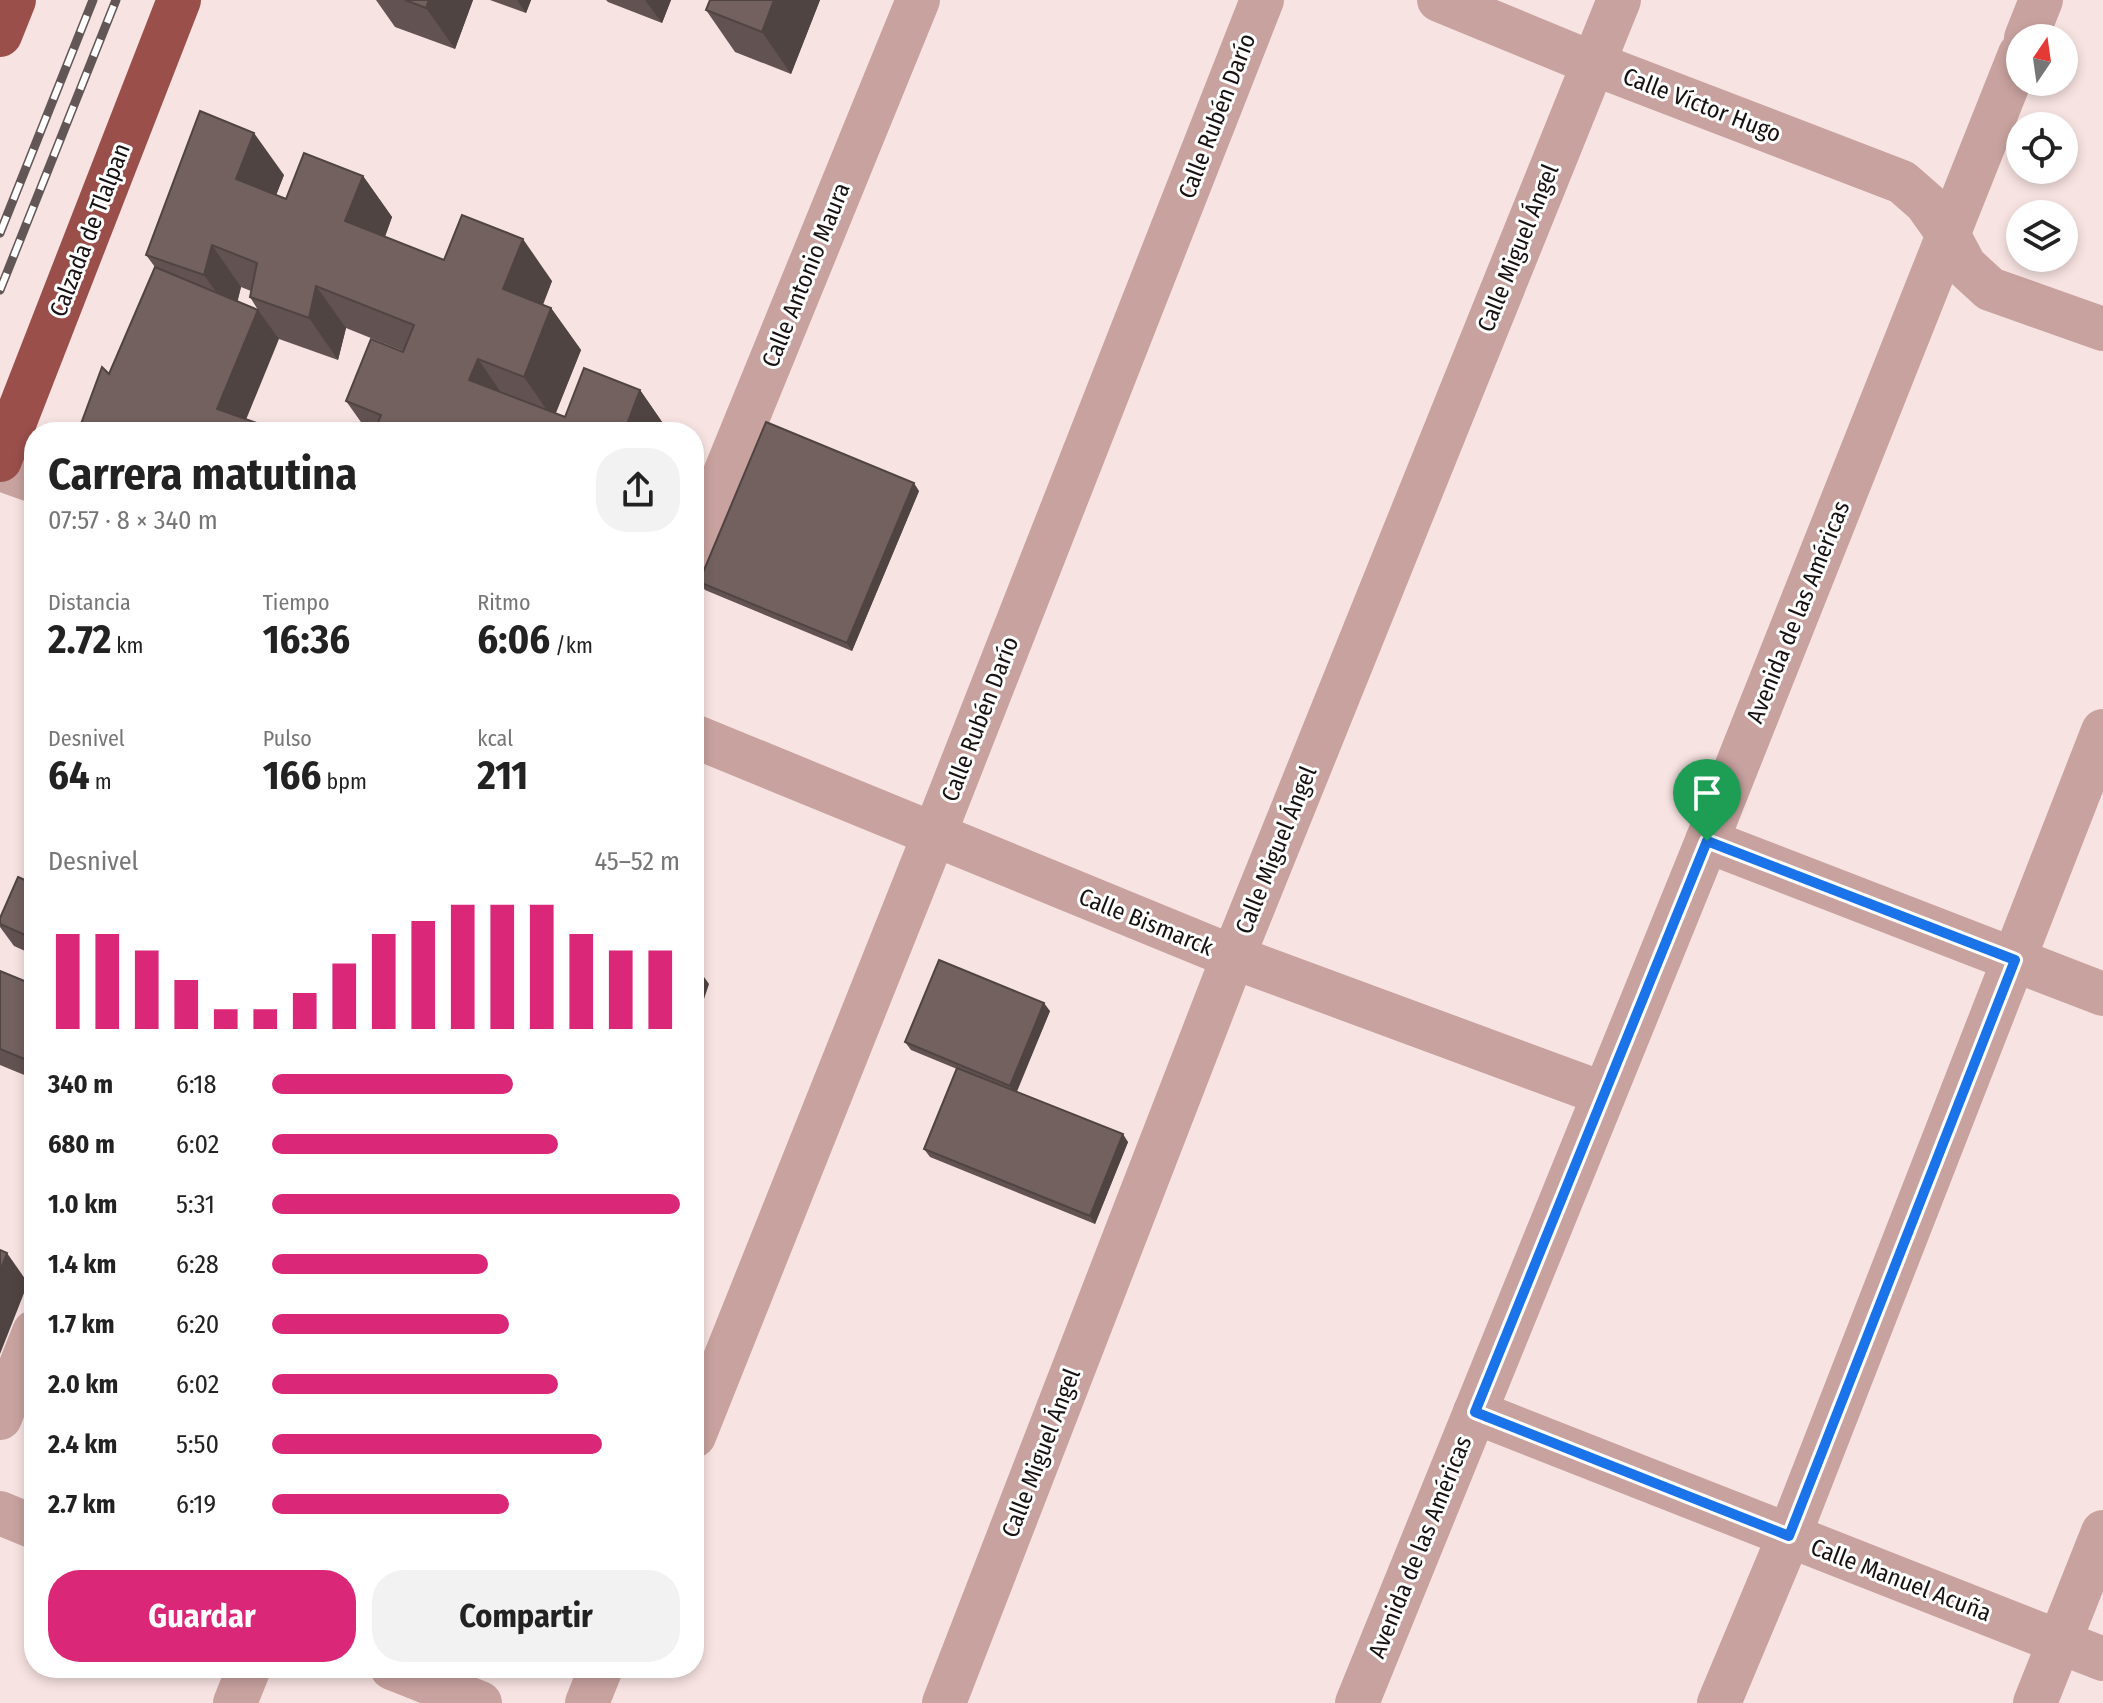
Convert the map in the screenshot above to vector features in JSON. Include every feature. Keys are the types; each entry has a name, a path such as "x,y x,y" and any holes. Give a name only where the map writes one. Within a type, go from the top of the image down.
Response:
{"highway":[{"path":"0,35 14,0"},
{"name":"Calzada de Tlalpan","path":"0,460 179,0"}],"street":[{"name":"Calle Antonio Maura","path":"704,524 918,0"},
{"name":"Calle Rubén Darío","path":"704,1411 1262,0"},
{"name":"Calle Víctor Hugo","path":"1439,0 1592,63 1902,182 1926,203 1965,266 1990,289 2103,329"},
{"name":"Calle Miguel Ángel","path":"944,1703 1233,957 1619,0"},
{"path":"2032,24 2041,0"},
{"name":"Avenida de las Américas","path":"1357,1703 1707,841 2006,89"},
{"path":"0,469 24,477"},
{"path":"1719,1703 1789,1536 2103,731"},
{"name":"Calle Bismarck","path":"704,740 1233,957 1604,1094"},
{"path":"1707,841 2103,994"},
{"path":"0,1418 24,1357"},
{"name":"Calle Manuel Acuña","path":"1475,1412 2103,1659"},
{"path":"0,1513 24,1523"},
{"path":"2035,1703 2103,1532"},
{"path":"235,1703 245,1678"},
{"path":"417,1678 480,1703"},
{"path":"587,1703 597,1678"}],"building":[{"path":"405,0 429,0 426,8"},
{"path":"710,0 774,0 762,32 706,10"},
{"path":"200,111 254,133 236,179 286,199 304,153 363,176 345,221 444,260 462,215 523,239 503,289 551,308 524,377 478,359 469,380 565,417 584,368 640,390 628,422 378,422 381,415 346,401 371,339 403,352 414,325 316,286 309,318 250,297 257,263 212,245 204,275 146,255"},
{"path":"155,267 258,310 217,409 254,422 82,422 102,367 109,374"},
{"path":"766,422 914,483 847,643 704,584 704,570"},
{"path":"18,877 24,880 24,935 0,924"},
{"path":"939,960 1044,1003 1010,1086 905,1042"},
{"path":"0,971 24,981 24,1059 0,1049"},
{"path":"957,1068 1123,1134 1090,1216 924,1149"},
{"path":"0,1250 7,1253 0,1271"}],"railway":[{"path":"0,233 93,0"},
{"path":"0,290 116,0"}],"route":[{"path":"1707,841 2015,960 1789,1536 1475,1412 1707,841"}]}
